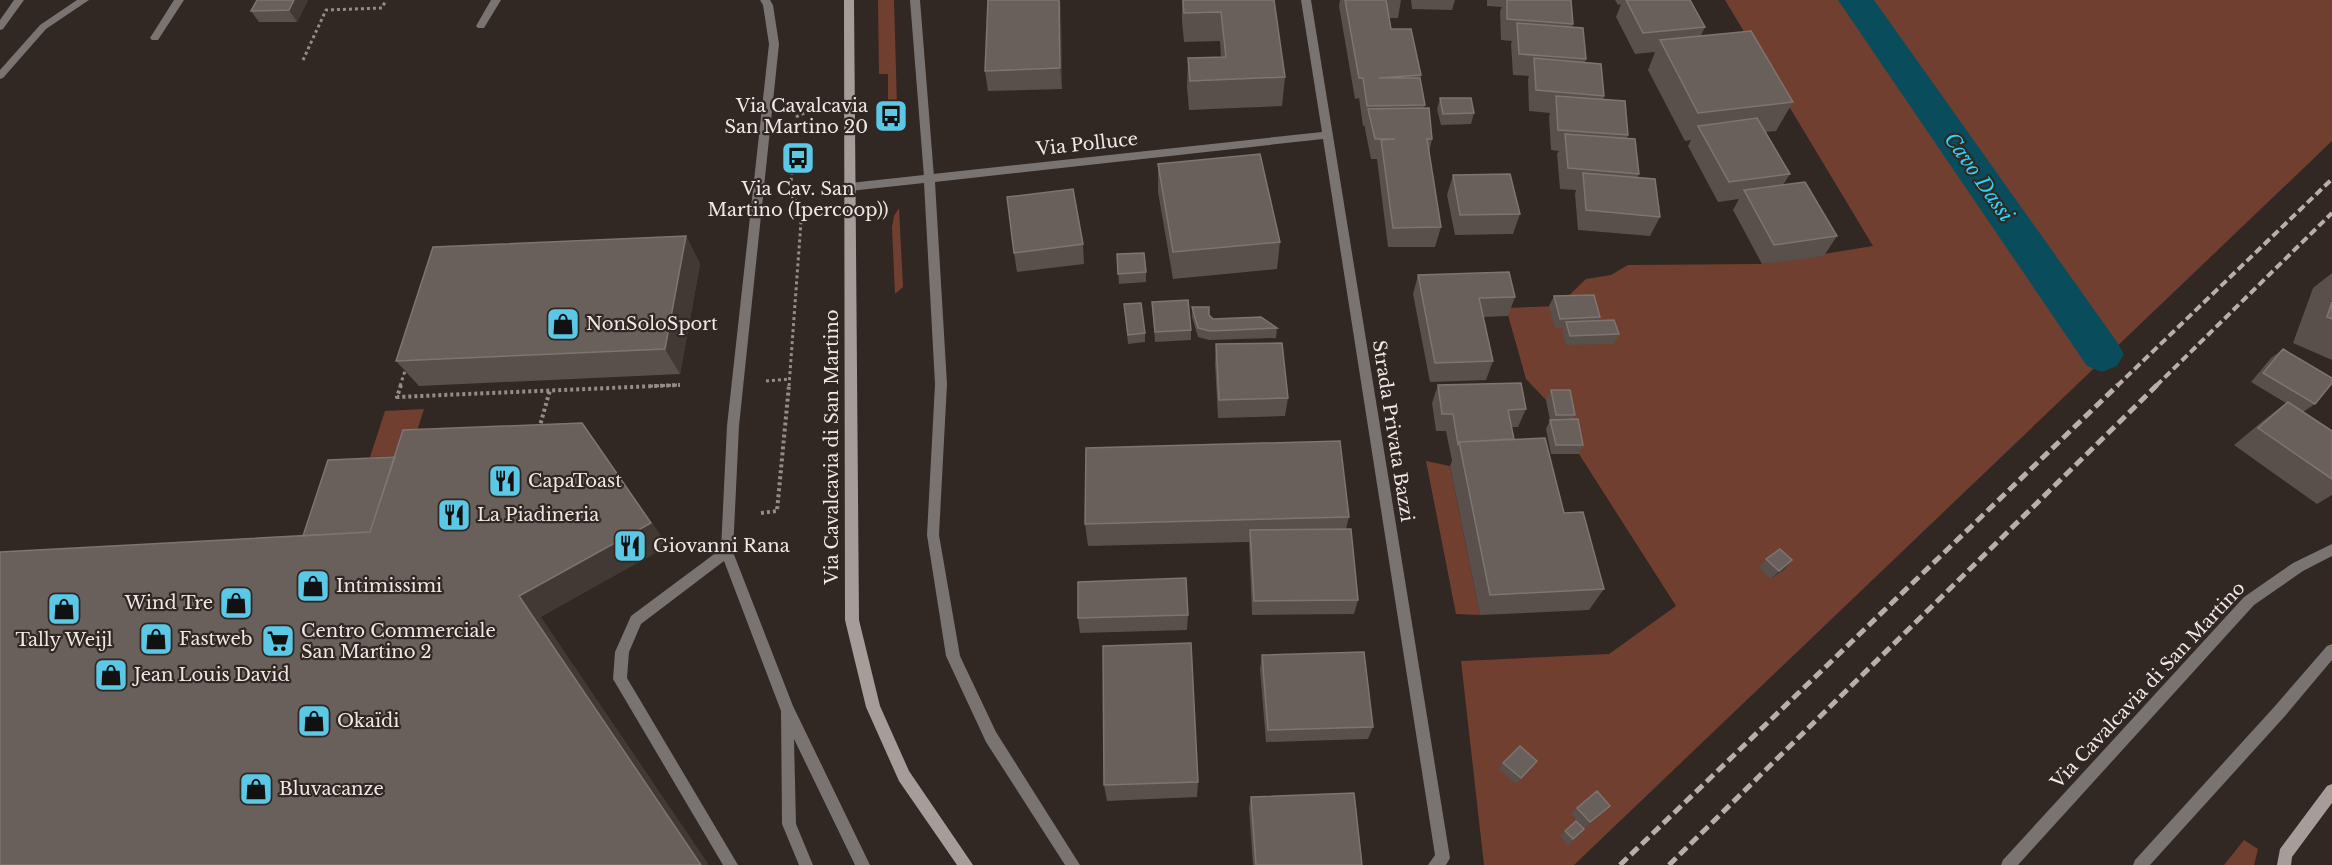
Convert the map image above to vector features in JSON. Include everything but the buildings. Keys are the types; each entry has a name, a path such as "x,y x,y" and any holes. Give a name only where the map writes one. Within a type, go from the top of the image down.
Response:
{"main road":[{"name":"Via Cavalcavia di San Martino","path":"849,0 852,620 873,707 904,776 966,865"},
{"path":"2284,865 2285,854 2332,791"}],"street":[{"path":"0,27 18,0"},
{"path":"0,76 43,27 84,0"},
{"path":"155,38 179,0"},
{"path":"481,26 495,0"},
{"path":"765,0 768,5 774,44 733,426 727,552 787,709 863,865"},
{"path":"915,0 929,177 941,384 933,535 953,656 991,737 1073,865"},
{"name":"Strada Privata Bazzi","path":"1306,0 1443,858 1435,865"},
{"name":"Via Polluce","path":"850,187 1328,135"},
{"name":"Via Cavalcavia di San Martino","path":"2008,865 2249,601 2298,567 2332,550"},
{"path":"727,552 636,620 622,652 620,679 731,865"},
{"path":"2140,865 2332,650"},
{"path":"787,709 789,824 806,865"}],"path":[{"path":"303,60 326,10 382,8 386,0"},
{"path":"796,127 797,115 826,102"},
{"path":"761,513 777,511 790,379 802,208 790,194 795,138"},
{"path":"407,364 396,397 680,385"},
{"path":"762,381 790,379"},
{"path":"537,440 550,390"}],"shaded area":[{"path":"878,0 894,0 897,106 888,107 888,74 879,74"},
{"path":"1725,0 2332,0 2332,141 1574,865 1484,865 1461,661 1609,654 1676,606 1579,454 1565,400 1546,400 1526,379 1506,308 1558,306 1586,279 1611,275 1628,265 1762,264 1873,246"},
{"path":"899,208 903,287 895,294 892,227 894,216"},
{"path":"424,409 409,456 370,457 385,411"},
{"path":"1426,461 1450,466 1480,615 1456,614"},
{"path":"2244,840 2258,849 2254,865 2224,865"}],"waterway":[{"name":"Cavo Dassi","path":"1856,0 2102,354"}],"railway":[{"path":"2117,386 2332,179"},
{"path":"2156,386 2332,213"},
{"path":"1620,865 2118,385"},
{"path":"1669,865 2157,385"}],"place":[{"name":"Via Cavalcavia San Martino 20","path":"891,116"},
{"name":"Via Cav. San Martino (Ipercoop))","path":"798,158"},
{"name":"NonSoloSport","path":"563,324"},
{"name":"CapaToast","path":"505,481"},
{"name":"La Piadineria","path":"454,515"},
{"name":"Giovanni Rana","path":"630,546"},
{"name":"Intimissimi","path":"313,586"},
{"name":"Wind Tre","path":"236,603"},
{"name":"Tally Weijl","path":"64,609"},
{"name":"Fastweb","path":"156,639"},
{"name":"Centro Commerciale San Martino 2","path":"278,641"},
{"name":"Jean Louis David","path":"111,675"},
{"name":"Okaïdi","path":"314,721"},
{"name":"Bluvacanze","path":"256,789"}]}
